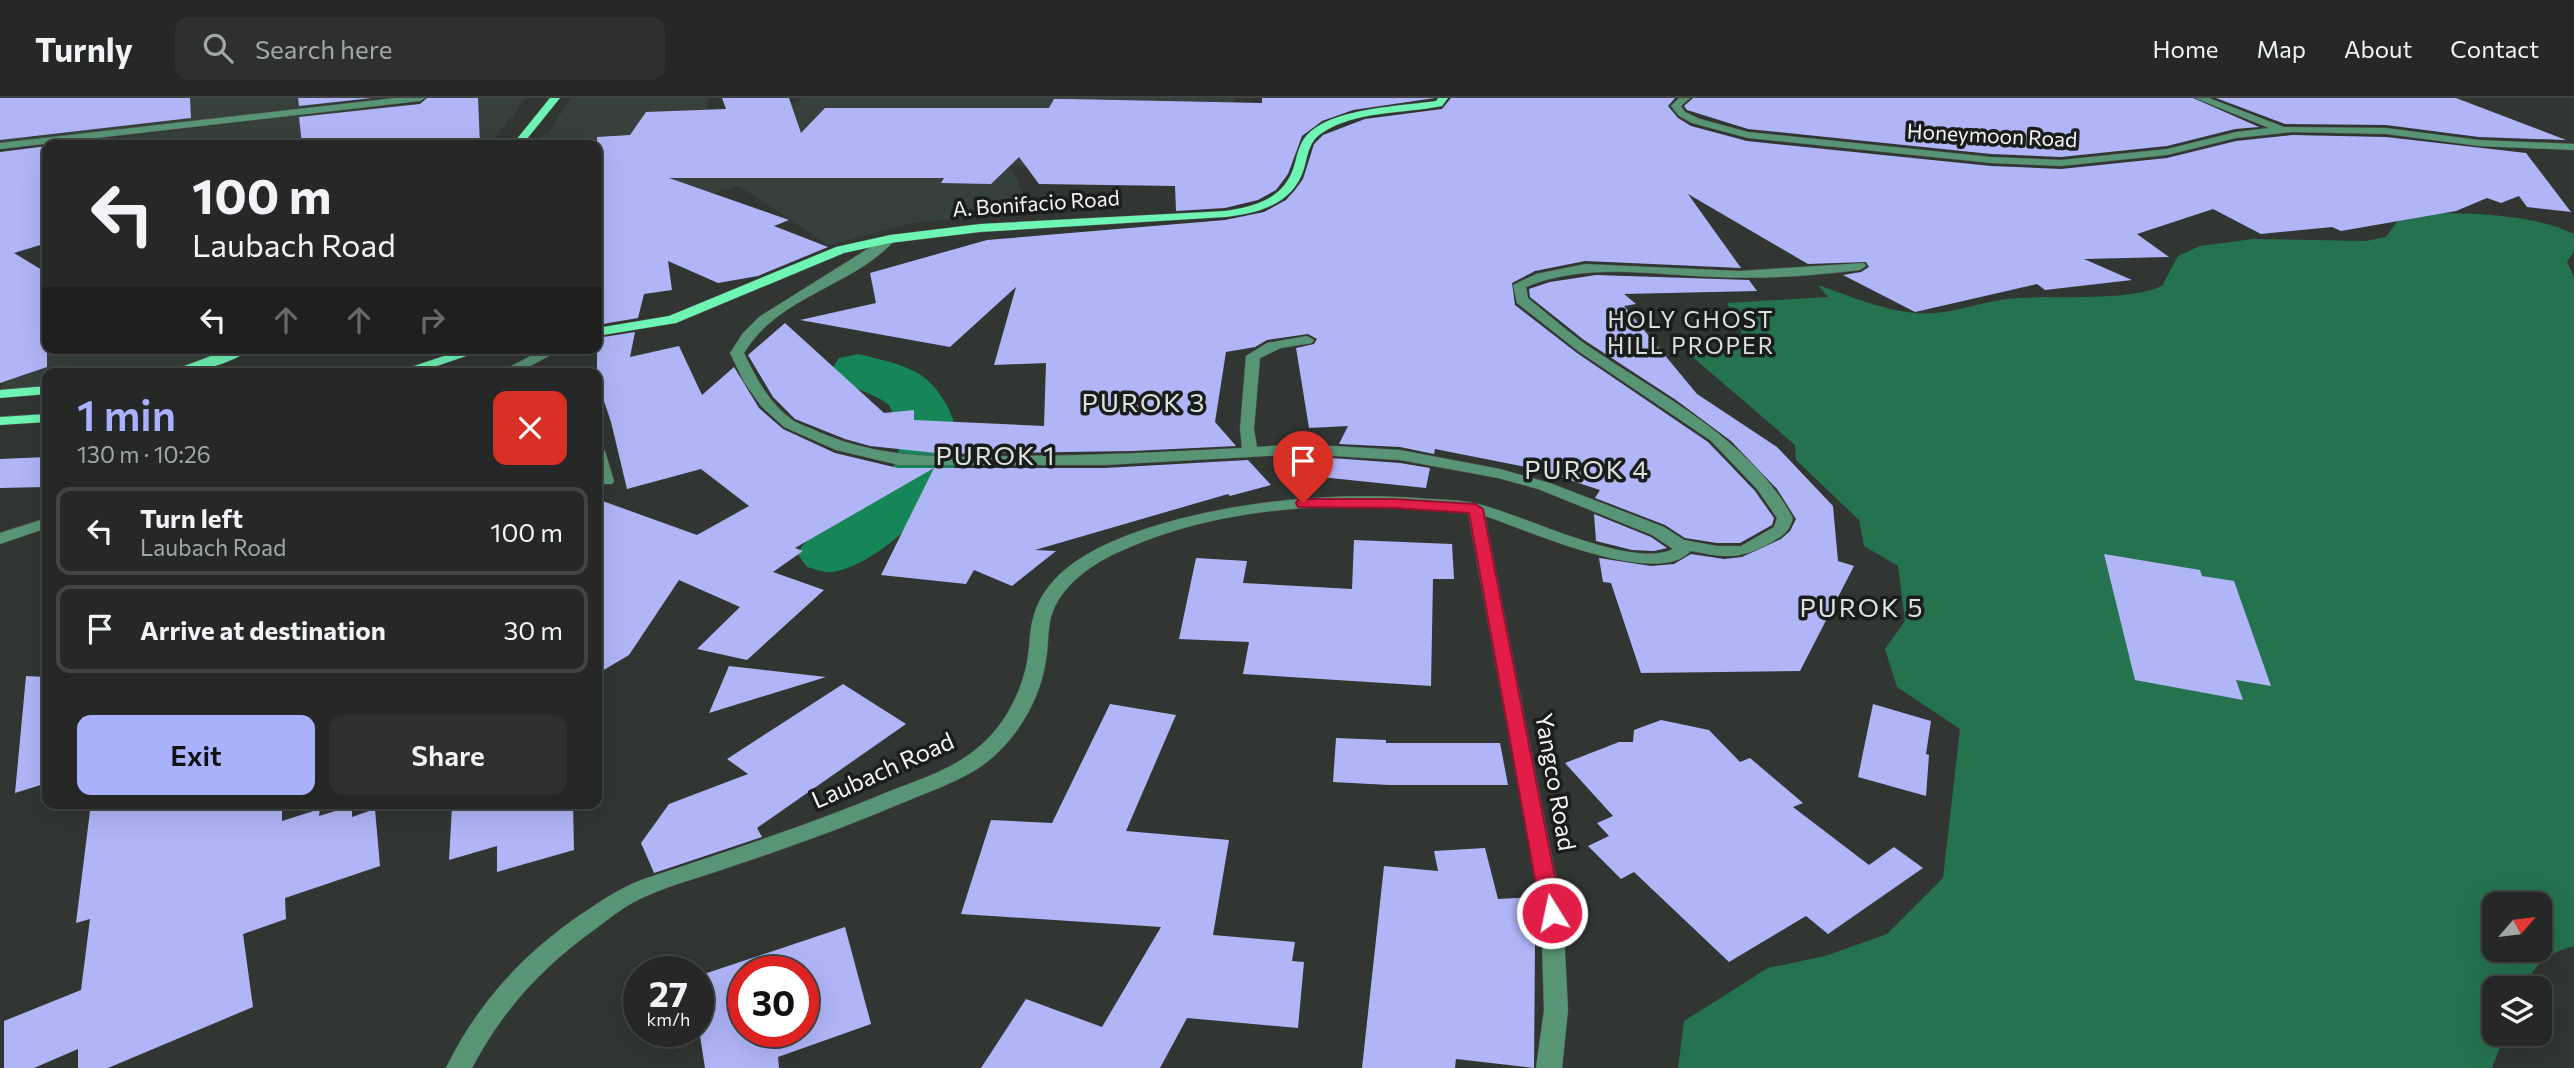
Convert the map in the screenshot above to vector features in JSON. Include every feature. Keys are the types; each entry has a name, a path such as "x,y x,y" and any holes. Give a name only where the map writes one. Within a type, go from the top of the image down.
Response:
{"main road":[{"path":"520,140 555,98"},
{"name":"A. Bonifacio Road","path":"602,331 671,320 841,250 890,239 980,228 1251,211 1265,207 1285,192 1300,167 1301,155 1309,138 1319,129 1352,118 1439,104 1443,98"},
{"path":"187,368 228,354"},
{"path":"417,368 463,354"},
{"path":"0,394 42,390"},
{"path":"0,421 42,418"}],"street":[{"path":"52,140 420,98"},
{"name":"Honeymoon Road","path":"1685,98 1676,106 1682,114 1724,131 1991,160 2061,163 2112,159 2167,152 2236,135 2284,130 2346,129 2479,143 2574,147"},
{"path":"2200,98 2284,130"},
{"path":"0,146 42,141"},
{"path":"890,239 866,260 805,293 764,321 742,340 737,353 751,382 766,403 789,424 841,447 903,460 935,463 1105,460 1301,449 1401,455 1500,474 1544,486 1658,531 1679,544 1717,551 1744,551 1780,530 1784,518 1776,501 1715,438 1583,348 1522,300 1519,285 1539,275 1559,270 1618,266 1699,273 1767,275 1860,266"},
{"path":"1250,451 1247,429 1253,355 1263,348 1280,343 1307,340"},
{"path":"515,368 545,354"},
{"path":"602,468 606,481"},
{"name":"Laubach Road","path":"459,1068 475,1036 512,982 559,941 626,896 858,814 945,776 986,753 1007,730 1025,698 1036,666 1044,610 1061,580 1094,557 1136,538 1188,523 1278,505 1341,502 1475,509 1569,542 1634,557 1664,560 1678,557 1682,551 1679,544"},
{"name":"Yangco Road","path":"1475,509 1552,913 1556,1010 1549,1068"},
{"path":"0,539 42,525"}],"shaded area":[{"path":"379,98 0,145 0,100"},
{"path":"472,98 527,98 492,140 96,140"},
{"path":"571,98 708,98 707,109 751,107 742,135 803,98 1235,98 1212,172 1010,166 1033,213 918,222 828,245 739,186 602,225 602,140 540,140 541,135 548,134"},
{"path":"42,288 42,354 222,354 181,368 42,368 42,387 1,391 0,300"}],"green space":[{"path":"2421,213 2519,218 2574,234 2574,251 2567,262 2574,277 2574,946 2552,954 2552,892 2482,892 2482,962 2541,962 2530,976 2482,976 2482,1046 2500,1046 2492,1068 1678,1068 1684,1021 1768,968 1825,956 1887,934 1943,878 1960,729 1897,687 1885,649 1905,621 1898,566 1864,546 1859,520 1796,460 1795,445 1688,353 1720,353 1742,345 1741,330 1727,303 1828,297 1818,285 1878,306 1916,313 1950,311 2006,299 2127,294 2162,286 2178,256 2200,246 2253,239 2366,241 2386,237 2402,215"}],"building":[{"path":"0,98 190,98 191,118 0,140"},
{"path":"298,98 372,98 299,106"},
{"path":"427,98 478,98 480,140 301,140 299,117 420,104"},
{"path":"722,98 789,98 801,133 825,108 1049,108 1054,99 1262,103 1262,98 1435,98 1353,110 1322,121 1302,136 1288,174 1276,190 1258,200 1225,208 1176,211 1175,186 1039,184 1019,157 991,184 941,183 944,178 669,178 789,220 774,226 828,247 758,276 718,283 668,261 672,290 644,294 638,318 602,324 602,140 597,140 597,137 630,135 646,112 726,109"},
{"path":"1451,98 1675,98 1668,106 1678,118 1691,126 1747,141 1991,166 2061,169 2167,158 2236,141 2292,135 2386,137 2526,153 2571,212 2527,207 2519,196 2501,203 2487,198 2456,211 2341,231 2332,227 2261,234 2213,209 2137,234 2169,257 2084,259 2132,280 2045,290 2037,284 1915,312 1843,275 1861,272 1869,267 1866,262 1808,264 1688,194 1741,268 1585,261 1535,271 1512,283 1515,305 1577,353 1708,442 1755,491 1774,518 1772,525 1740,543 1685,538 1665,525 1595,498 1600,490 1536,469 1435,449 1434,454 1400,447 1339,444 1348,426 1309,428 1296,348 1314,344 1317,339 1308,334 1267,340 1255,347 1226,352 1215,422 1236,446 1132,451 945,454 870,446 795,419 773,397 748,355 785,323 884,413 914,410 914,420 1044,426 1046,363 994,365 1016,287 950,347 800,320 876,303 870,273 987,240 1225,220 1264,212 1286,200 1295,190 1303,179 1314,144 1323,135 1365,119 1442,109"},
{"path":"1693,98 2193,98 2259,127 2235,129 2167,146 2061,157 1991,154 1748,129 1687,110 1684,106"},
{"path":"2216,98 2456,98 2566,140 2479,137 2386,125 2285,124"},
{"path":"42,147 42,245 14,253 42,270 42,354 47,354 47,367 0,383 0,152"},
{"path":"1596,275 1749,280 1757,291 1624,294 1636,304 1624,306 1697,394 1777,447 1833,506 1838,561 1854,566 1800,671 1641,673 1611,583 1603,582 1599,558 1651,566 1674,564 1691,554 1724,559 1742,557 1781,539 1790,531 1796,519 1777,489 1731,441 1676,400 1584,340 1530,297 1529,289 1550,282"},
{"path":"635,332 630,357 679,346 702,395 734,367 759,408 783,429 835,453 898,468 934,468 795,548 803,551 773,572 824,590 747,660 697,649 740,607 679,580 629,655 602,671 602,501 697,535 749,506 701,469 627,489 602,395 602,368 597,368 597,354 602,354 602,337"},
{"path":"42,457 42,487 0,488 0,459"},
{"path":"1331,458 1430,468 1426,488 1321,477"},
{"path":"1248,460 1271,485 1230,496 1228,494 1035,550 1056,551 1012,586 974,570 966,584 881,575 934,468 1105,468"},
{"path":"1594,514 1651,537 1667,548 1654,551 1632,550 1596,541"},
{"path":"1354,540 1452,544 1454,579 1433,579 1431,686 1243,674 1249,642 1179,639 1196,558 1247,561 1243,583 1352,589"},
{"path":"2104,554 2200,570 2202,576 2234,581 2271,686 2236,680 2243,700 2135,680"},
{"path":"729,666 826,677 709,713"},
{"path":"26,676 42,677 42,785 15,793"},
{"path":"843,684 906,724 757,828 762,837 654,873 641,843 669,804 748,774 727,759"},
{"path":"1110,704 1176,715 1126,831 1229,840 1213,935 1295,942 1292,961 1304,962 1298,1028 1187,1018 1160,1068 981,1068 1026,999 1102,1027 1161,927 961,914 991,820 1052,823"},
{"path":"1873,704 1931,721 1926,754 1929,755 1926,796 1858,777"},
{"path":"1661,720 1709,730 1740,762 1750,758 1803,803 1793,807 1869,865 1894,847 1923,868 1828,934 1806,916 1729,962 1634,872 1621,879 1588,846 1609,836 1597,823 1613,816 1565,763 1619,742 1633,742 1634,730"},
{"path":"1336,738 1386,740 1386,743 1500,743 1508,785 1333,782"},
{"path":"90,809 282,809 282,821 320,809 319,816 352,809 352,817 375,809 380,866 285,898 286,919 243,934 253,1007 108,1068 78,1068 78,1049 34,1068 4,1068 4,1021 81,990 90,919 76,923"},
{"path":"452,809 573,809 574,850 497,872 497,846 449,860"},
{"path":"1485,848 1498,899 1535,897 1539,942 1535,943 1534,1068 1456,1059 1455,1068 1362,1068 1384,866 1438,871 1434,851"},
{"path":"845,927 871,1024 819,1042 819,956 758,956"},
{"path":"728,966 728,1047 806,1047 778,1057 779,1068 705,1068 702,1047 714,1047 714,971"}],"waterway":[{"path":"830,553 876,521 906,493 926,462 929,445 921,411 909,393 892,381 858,370"}],"district":[{"name":"HOLY GHOST HILL PROPER","path":"1691,333"},
{"name":"PUROK 3","path":"1144,403"},
{"name":"PUROK 1","path":"996,456"},
{"name":"PUROK 4","path":"1587,470"},
{"name":"PUROK 5","path":"1862,608"}],"route":[{"path":"1303,503 1394,503 1475,509 1552,913"}]}
